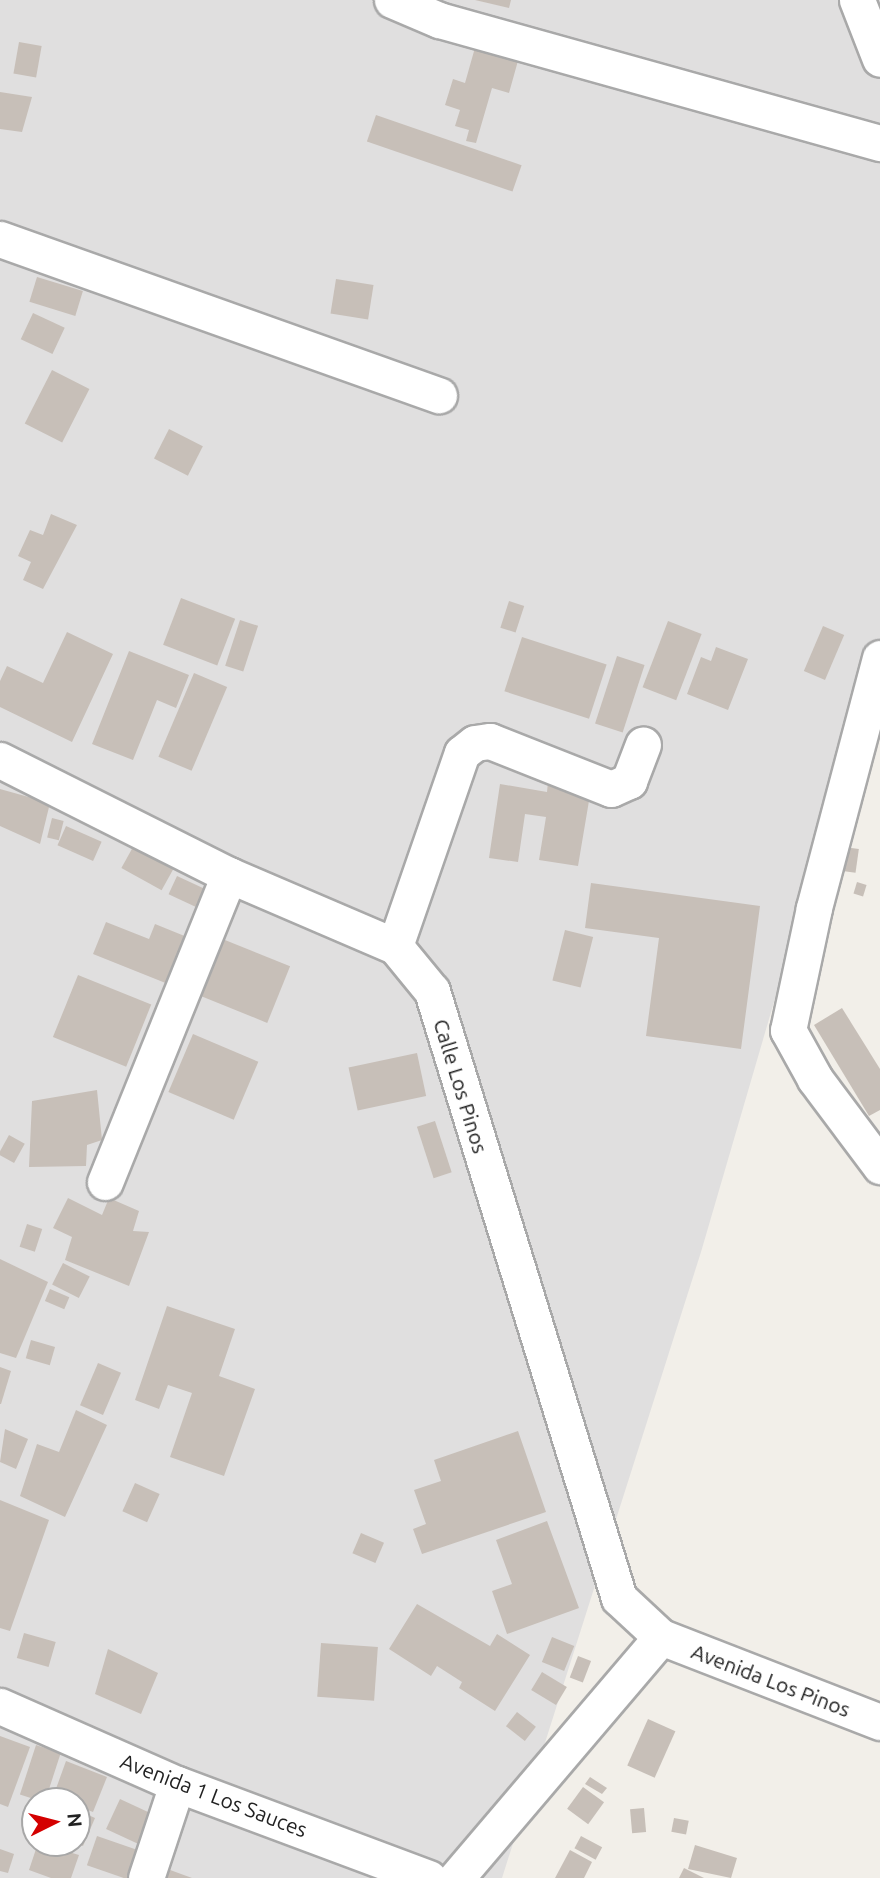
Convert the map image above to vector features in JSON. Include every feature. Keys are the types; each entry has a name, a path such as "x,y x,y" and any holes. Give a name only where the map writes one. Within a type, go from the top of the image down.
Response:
{"street":[{"path":"392,0 439,20 880,143"},
{"path":"857,0 880,59"},
{"path":"0,239 439,395"},
{"path":"880,658 814,908 788,1030 815,1079 880,1166"},
{"path":"396,946 462,753 468,748 490,741 611,789 629,781 643,745"},
{"name":"Calle Los Pinos","path":"0,760 229,875 396,946 432,991 619,1598 661,1637"},
{"path":"105,1182 229,875"},
{"path":"456,1878 661,1637"},
{"name":"Avenida Los Pinos","path":"661,1637 880,1722"},
{"name":"Avenida 1 Los Sauces","path":"0,1706 177,1784 429,1878"},
{"path":"146,1878 177,1784"}],"shaded area":[{"path":"0,0 880,0 880,639 701,1252 502,1878 0,1878"}],"building":[{"path":"475,0 511,0 509,8"},
{"path":"478,37 521,50 509,93 492,88 476,143 466,141 469,130 455,126 460,110 445,105 453,79 465,83"},
{"path":"19,42 42,46 36,78 13,74"},
{"path":"0,92 32,97 22,132 0,129"},
{"path":"376,115 522,165 512,192 367,141"},
{"path":"37,277 83,291 75,316 29,302"},
{"path":"336,279 374,285 368,320 331,314"},
{"path":"33,313 65,328 52,354 21,339"},
{"path":"52,370 89,389 62,443 25,423"},
{"path":"169,429 203,446 188,476 154,458"},
{"path":"51,514 77,525 43,589 23,580 31,562 18,556 30,530 43,535"},
{"path":"181,598 235,619 217,665 163,645"},
{"path":"509,601 524,606 516,633 500,628"},
{"path":"240,620 258,626 243,672 225,666"},
{"path":"668,621 702,634 676,700 643,687"},
{"path":"823,626 844,635 825,680 804,671"},
{"path":"67,632 113,654 72,742 0,707 0,681 7,666 43,683"},
{"path":"522,637 607,665 589,719 504,691"},
{"path":"716,647 748,659 728,710 687,694 701,657 711,661"},
{"path":"129,651 189,675 176,708 157,700 133,760 92,744"},
{"path":"617,656 645,665 623,732 595,724"},
{"path":"194,673 227,687 192,771 158,757"},
{"path":"548,782 591,789 578,866 539,860 546,817 525,814 518,862 489,858 500,784 547,792"},
{"path":"0,789 50,803 40,844 0,826"},
{"path":"52,818 64,821 59,840 47,837"},
{"path":"66,826 102,842 93,861 57,845"},
{"path":"133,847 173,869 162,890 121,868"},
{"path":"844,847 859,849 856,873 841,871"},
{"path":"177,876 211,892 203,910 169,894"},
{"path":"857,882 867,885 863,896 853,893"},
{"path":"591,883 760,906 741,1049 646,1036 659,938 585,928"},
{"path":"106,922 149,939 155,924 187,937 168,984 93,954"},
{"path":"565,930 593,937 581,987 552,980"},
{"path":"215,936 290,966 267,1023 192,993"},
{"path":"78,975 151,1005 126,1067 53,1037"},
{"path":"842,1008 880,1069 880,1110 869,1116 814,1025"},
{"path":"193,1034 258,1062 234,1120 168,1092"},
{"path":"417,1053 426,1096 358,1111 349,1068"},
{"path":"97,1090 102,1140 87,1145 86,1166 29,1167 32,1101"},
{"path":"435,1121 452,1172 434,1178 417,1127"},
{"path":"9,1135 25,1144 14,1163 0,1155"},
{"path":"68,1198 102,1215 109,1198 139,1211 133,1231 149,1232 129,1286 65,1260 72,1237 53,1228"},
{"path":"27,1224 42,1229 35,1252 20,1247"},
{"path":"0,1259 48,1282 16,1358 0,1353"},
{"path":"63,1263 90,1277 79,1298 52,1284"},
{"path":"50,1289 69,1297 64,1309 45,1301"},
{"path":"167,1306 235,1329 219,1376 255,1389 224,1476 170,1457 192,1393 168,1385 159,1409 135,1400"},
{"path":"31,1340 55,1347 50,1365 26,1358"},
{"path":"98,1363 121,1373 103,1415 80,1405"},
{"path":"0,1367 11,1371 1,1404 0,1404"},
{"path":"76,1410 107,1425 65,1517 20,1496 37,1444 59,1452"},
{"path":"5,1429 28,1439 16,1469 0,1462"},
{"path":"518,1431 546,1512 422,1554 413,1529 426,1524 414,1490 441,1481 434,1460"},
{"path":"135,1483 160,1494 147,1522 122,1511"},
{"path":"0,1500 49,1520 10,1631 0,1628"},
{"path":"547,1521 579,1608 507,1634 492,1591 512,1584 496,1540"},
{"path":"361,1533 384,1543 375,1563 352,1553"},
{"path":"417,1604 490,1646 497,1634 530,1655 495,1711 459,1688 462,1682 437,1666 431,1676 389,1649"},
{"path":"24,1633 56,1642 49,1667 17,1658"},
{"path":"552,1637 574,1646 564,1671 542,1662"},
{"path":"321,1643 378,1647 374,1701 317,1697"},
{"path":"108,1649 158,1673 141,1714 95,1694"},
{"path":"578,1656 591,1661 583,1682 570,1677"},
{"path":"542,1672 567,1687 556,1705 531,1690"},
{"path":"517,1712 536,1727 525,1741 506,1726"},
{"path":"648,1719 675,1731 655,1778 627,1766"},
{"path":"0,1736 30,1747 8,1807 0,1804"},
{"path":"36,1745 61,1753 50,1787 22,1787"},
{"path":"66,1761 107,1777 93,1812 91,1787 57,1787"},
{"path":"590,1777 607,1788 602,1794 585,1784"},
{"path":"583,1787 604,1802 588,1824 567,1809"},
{"path":"120,1799 160,1818 146,1848 106,1829"},
{"path":"644,1808 646,1832 632,1833 630,1809"},
{"path":"674,1818 689,1821 686,1835 671,1832"},
{"path":"97,1836 143,1852 134,1878 124,1878 87,1865"},
{"path":"581,1836 602,1847 596,1860 574,1848"},
{"path":"695,1845 737,1858 731,1878 688,1869"},
{"path":"0,1849 14,1854 8,1873 0,1871"},
{"path":"570,1850 592,1862 584,1878 555,1878"},
{"path":"33,1857 78,1857 71,1878 51,1878 29,1870"},
{"path":"162,1867 192,1878 158,1878"},
{"path":"684,1868 704,1878 679,1878"}]}
